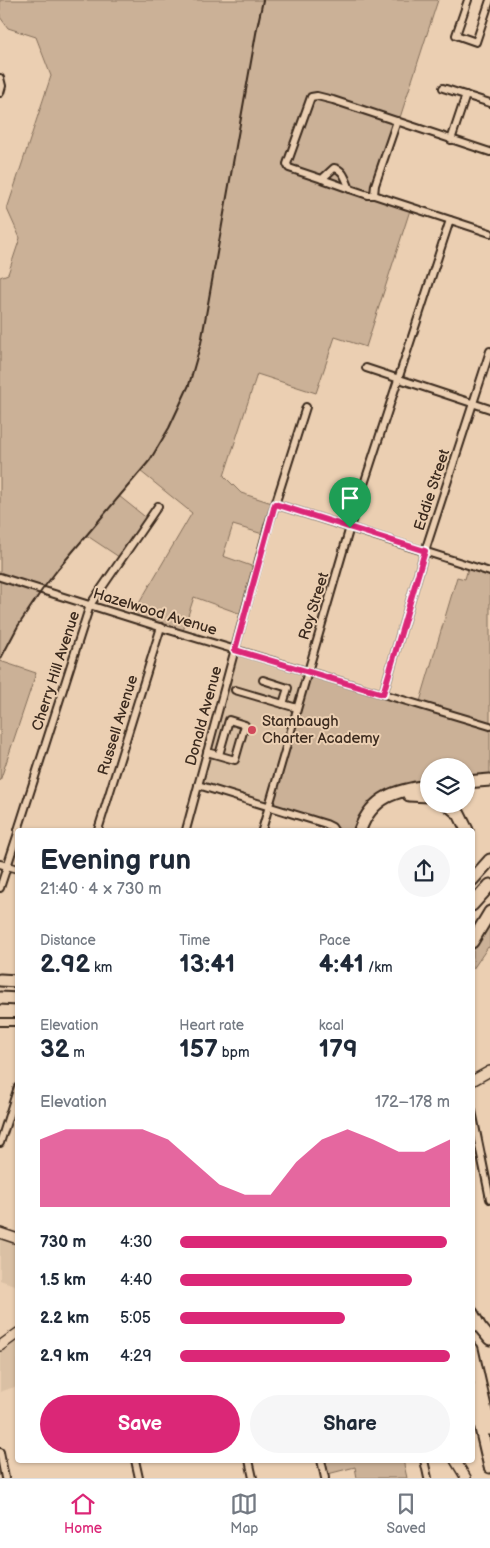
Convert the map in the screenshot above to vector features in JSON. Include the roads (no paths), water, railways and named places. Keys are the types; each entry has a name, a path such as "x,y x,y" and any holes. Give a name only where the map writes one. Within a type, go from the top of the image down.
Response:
{"highway":[{"path":"475,781 490,780"},
{"path":"361,828 370,812 388,796 404,790 420,787"},
{"path":"369,828 376,814 391,801 412,795 420,795"},
{"path":"457,813 462,818 466,828"},
{"path":"475,877 490,860"},
{"path":"475,902 490,885"},
{"path":"475,937 490,912"},
{"path":"0,980 15,981"},
{"path":"0,998 15,999"},
{"path":"475,1319 480,1328 490,1339"},
{"path":"475,1362 490,1429"},
{"path":"475,1403 490,1467"}],"street":[{"path":"468,0 456,35 476,42 490,0"},
{"path":"0,78 2,86 0,93"},
{"path":"443,88 490,103"},
{"path":"451,140 466,95"},
{"path":"490,152 324,98 311,97 288,166 368,195 374,195 490,233"},
{"path":"374,195 398,121"},
{"path":"322,179 334,168 338,169 350,189"},
{"name":"Roy Street","path":"263,828 350,528 450,220"},
{"name":"Eddie Street","path":"383,694 425,551 490,351"},
{"path":"366,368 490,409"},
{"name":"Donald Avenue","path":"187,828 275,504 306,407"},
{"path":"275,504 490,572"},
{"name":"Cherry Hill Avenue","path":"19,828 90,605 158,506"},
{"name":"Hazelwood Avenue","path":"0,577 307,672 490,726"},
{"name":"Russell Avenue","path":"99,828 161,627"},
{"path":"263,680 288,688 283,704"},
{"path":"236,690 297,708"},
{"path":"207,752 235,760 245,725 229,720 219,755"},
{"path":"198,785 326,824 332,828"},
{"name":"Cherry Hill Avenue","path":"0,888 4,865 15,839"},
{"path":"0,1022 15,1022"},
{"path":"475,1079 490,1071"},
{"path":"0,1142 15,1096"},
{"path":"475,1126 490,1199"},
{"path":"0,1234 15,1238"},
{"path":"0,1346 15,1335"},
{"path":"0,1452 5,1478"},
{"path":"136,1463 139,1478"},
{"path":"250,1463 253,1478"},
{"path":"322,1463 325,1478"},
{"path":"425,1463 428,1478"},
{"path":"457,1463 466,1478"}],"railway":[{"path":"0,660 18,626 42,590 150,460 169,428 189,385 201,343 263,0"}],"place":[{"name":"Stambaugh Charter Academy","path":"252,730"}]}
